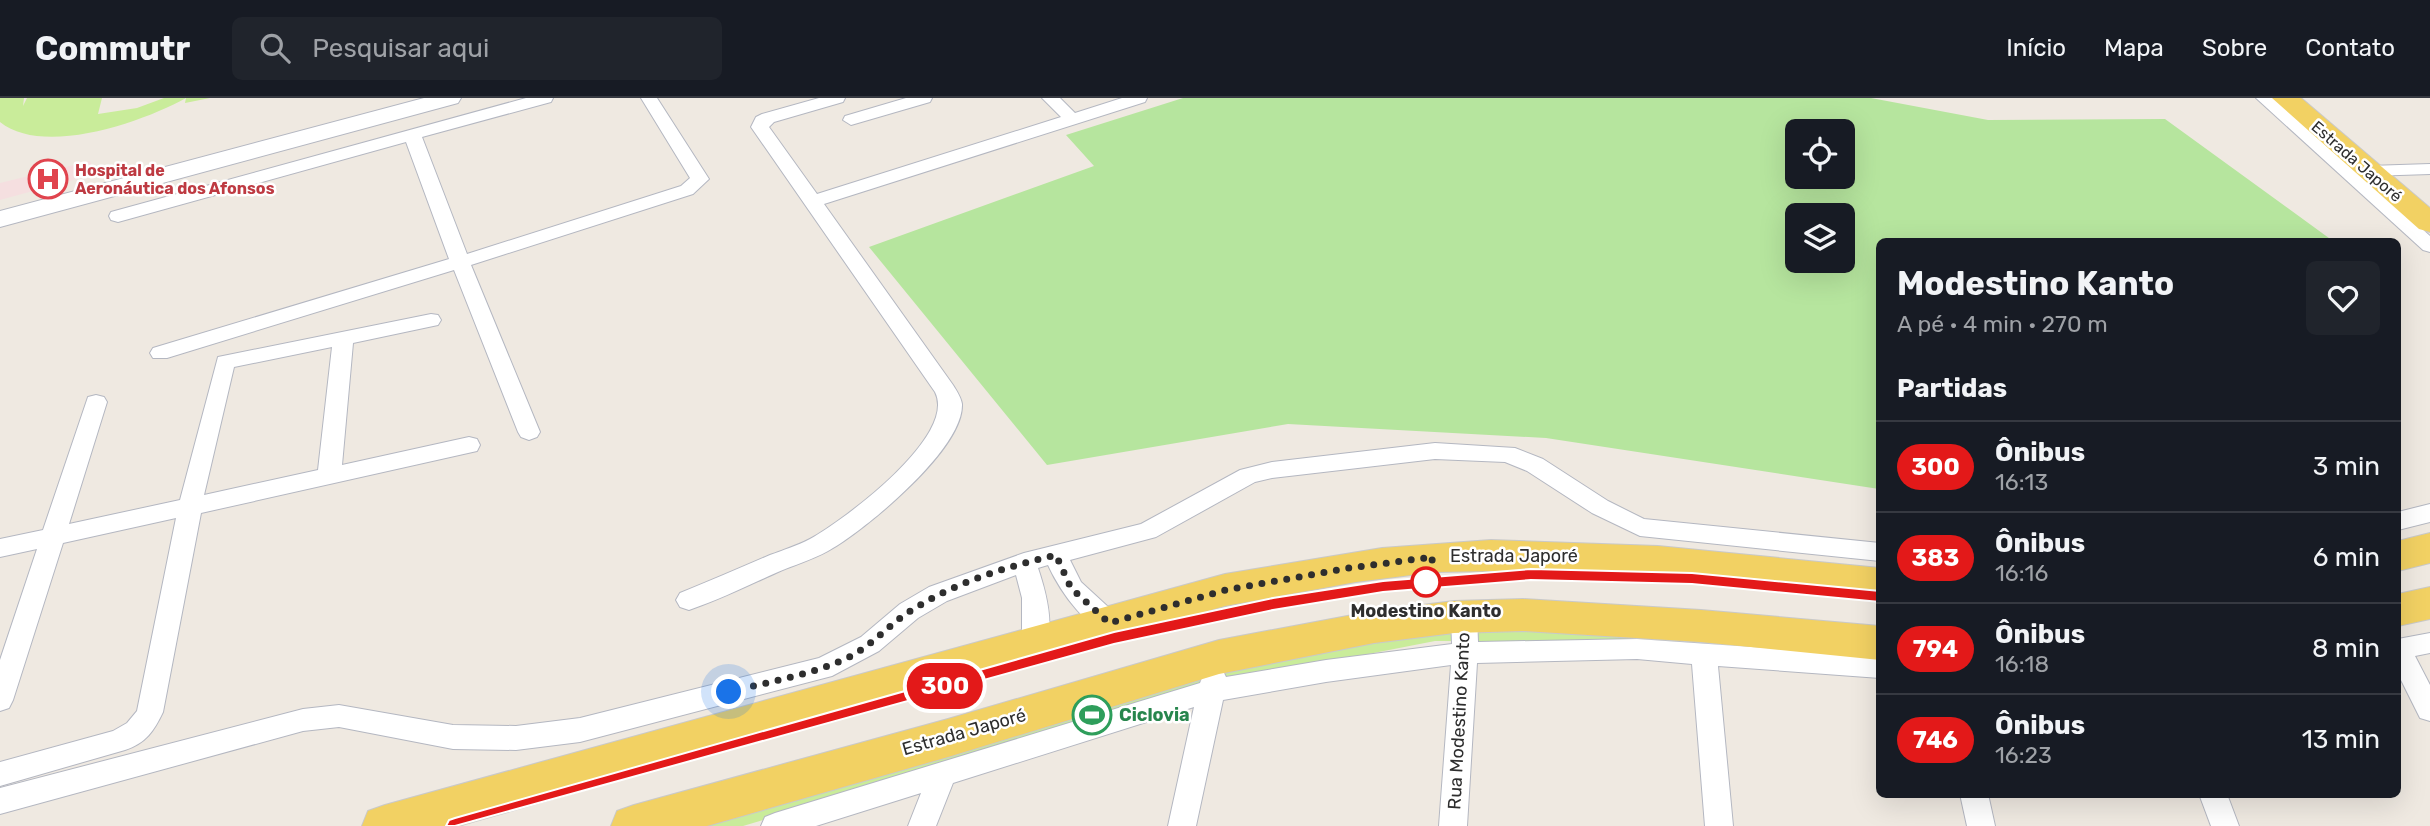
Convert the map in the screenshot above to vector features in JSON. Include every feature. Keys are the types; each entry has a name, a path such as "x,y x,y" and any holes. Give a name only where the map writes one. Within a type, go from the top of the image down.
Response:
{"main road":[{"path":"0,219 450,98"},
{"name":"Estrada Japoré","path":"2285,98 2430,223"},
{"path":"2401,555 2430,548"},
{"name":"Estrada Japoré","path":"385,826 1226,590 1349,568 1433,557 1608,556 1876,583"},
{"path":"2401,609 2430,603"},
{"name":"Estrada Japoré","path":"655,822 948,738 1215,674 1374,627 1465,635 1524,615 1643,622 1876,643"}],"street":[{"path":"118,216 545,98"},
{"path":"160,353 460,262 696,185 700,180 698,175 649,98"},
{"path":"689,600 820,544 849,526 927,454 940,437 949,418 951,404 945,390 760,127 762,121 792,104 837,98"},
{"path":"851,120 924,98"},
{"path":"1050,98 1072,119"},
{"path":"814,201 1139,98"},
{"path":"2264,98 2430,246"},
{"path":"413,136 460,262 529,432"},
{"path":"2369,171 2430,169"},
{"path":"0,774 115,742 132,736 145,724 150,712 190,506 225,362 431,320"},
{"path":"329,476 343,338"},
{"path":"0,700 96,402"},
{"path":"0,548 469,445"},
{"path":"0,801 321,717 339,716 453,737 516,738 580,730 823,668 870,644 909,611 938,594 1024,562 1148,531 1174,519 1230,484 1272,470 1435,451 1507,454 1535,465 1600,507 1640,527 1876,552"},
{"path":"2401,520 2430,513"},
{"path":"1056,555 1071,588 1109,623"},
{"path":"1024,562 1035,598 1035,644"},
{"name":"Estrada Japoré","path":"1465,635 1539,649 1637,649 1876,667"},
{"name":"Rua Modestino Kanto","path":"1453,826 1465,635"},
{"path":"2401,648 2430,643"},
{"path":"1704,654 1719,826"},
{"path":"2401,655 2430,710"},
{"path":"1182,826 1215,674"},
{"name":"Estrada Japoré","path":"775,826 942,775 1215,674"},
{"path":"922,826 942,775"},
{"path":"1975,798 1981,826"},
{"path":"2214,798 2225,826"}],"shaded area":[{"name":"Hospital de Aeronáutica dos Afonsos","path":"90,161 95,174 0,200 0,183"}],"green space":[{"path":"0,98 24,98 23,106 27,98 102,98 98,114 137,108 164,98 186,98 120,125 66,136 41,136 19,132 0,122"},
{"path":"186,98 210,98 185,103"},
{"path":"1183,98 1871,98 1988,120 2165,119 2329,238 1876,238 1876,489 1546,438 1288,424 1047,465 869,247 1094,166 1066,135"},
{"name":"Ciclovia","path":"1671,626 1876,663 1679,642 1435,641 1245,678 743,826 691,826 1235,660 1431,628"}],"bus line":[{"name":"300","path":"455,826 1114,638 1273,604 1383,586 1444,580 1575,574 1692,579 1876,597"}],"place":[{"name":"Hospital de Aeronáutica dos Afonsos","path":"48,179"},
{"name":"Modestino Kanto","path":"1426,582"},
{"name":"Ciclovia","path":"1092,715"}],"route":[{"path":"729,692 823,668 870,644 909,611 938,594 984,575 1056,555 1071,588 1109,623 1226,590 1349,568 1433,557 1426,582"}]}
